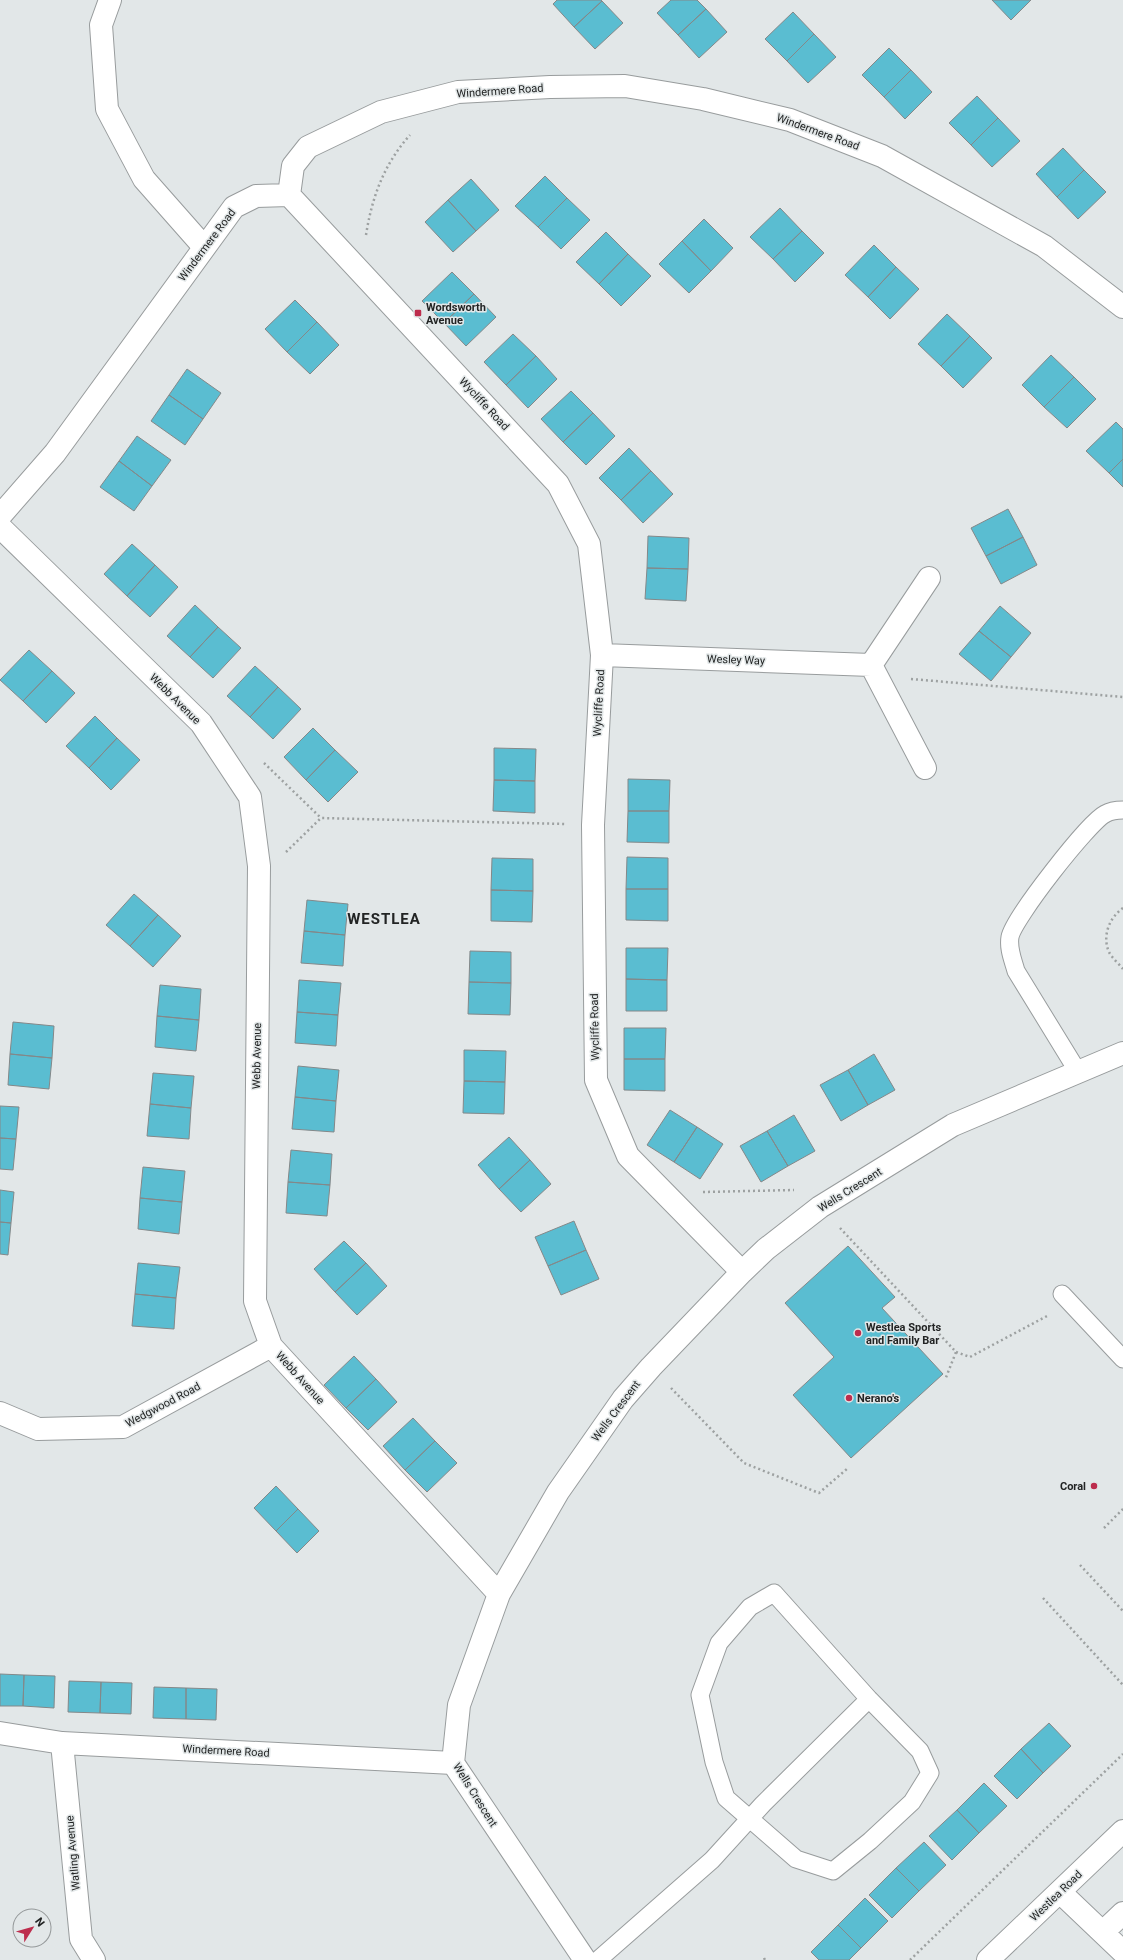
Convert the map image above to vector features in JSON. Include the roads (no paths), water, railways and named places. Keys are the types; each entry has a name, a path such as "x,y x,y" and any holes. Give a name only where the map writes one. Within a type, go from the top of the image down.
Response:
{"street":[{"path":"110,0 101,25 107,109 144,179 204,247"},
{"name":"Windermere Road","path":"0,516 55,453 234,207 256,196 289,194 293,166 308,148 381,112 458,92 550,87 625,86 703,99 790,120 882,156 1044,246 1121,302"},
{"name":"Wycliffe Road","path":"289,194 558,484 589,544 602,655 593,824 596,1080 628,1156 742,1272"},
{"name":"Webb Avenue","path":"0,526 201,723 250,797 259,866 255,1301 271,1346 499,1594"},
{"path":"925,768 871,665 929,578"},
{"name":"Wesley Way","path":"602,655 871,665"},
{"name":"Wells Crescent","path":"585,1960 453,1763 459,1705 499,1594 558,1492 623,1399 651,1367 766,1249 820,1207 953,1125 1123,1053"},
{"name":"Wedgwood Road","path":"0,1412 38,1429 123,1427 271,1346"},
{"name":"Windermere Road","path":"0,1734 62,1743 453,1763"},
{"name":"Watling Avenue","path":"62,1743 81,1939 94,1960"},
{"name":"Westlea Road","path":"988,1960 1123,1831"},
{"path":"1060,1892 1123,1952"},
{"path":"1103,1932 1123,1913"}],"lane":[{"path":"1078,1072 1016,970 1010,952 1010,937 1017,920 1082,836 1105,814 1123,810"},
{"path":"1066,1298 1123,1359"},
{"path":"774,1593 869,1699 920,1751 930,1773 912,1802 870,1841 833,1871 796,1859 750,1819 726,1798 714,1762 700,1695 719,1643 750,1607 774,1593"},
{"path":"598,1960 712,1860 750,1819 869,1699"}],"place":[{"name":"Wordsworth Avenue","path":"418,313"},
{"name":"Westlea Sports and Family Bar","path":"858,1333"},
{"name":"Nerano's","path":"849,1398"},
{"name":"Coral","path":"1094,1486"}],"district":[{"name":"WESTLEA","path":"384,919"}]}
